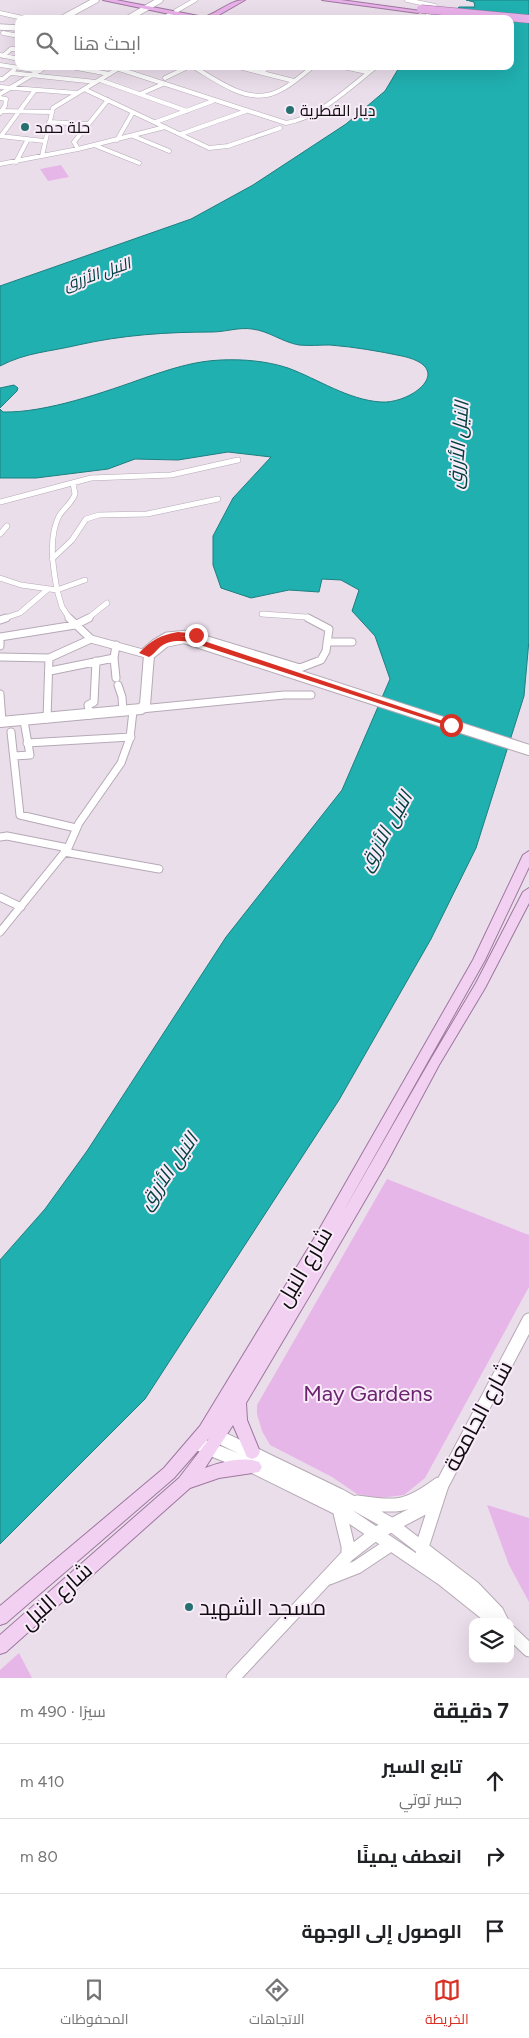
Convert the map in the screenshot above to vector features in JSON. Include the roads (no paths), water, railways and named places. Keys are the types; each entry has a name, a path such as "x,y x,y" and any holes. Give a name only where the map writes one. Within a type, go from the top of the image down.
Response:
{"highway":[{"path":"106,0 174,12 204,15 232,0"},
{"path":"120,0 148,7"},
{"path":"217,15 242,0"},
{"path":"325,0 470,15"},
{"path":"340,0 461,15"},
{"path":"174,12 184,15"},
{"path":"514,19 529,21"},
{"path":"514,20 529,21"}],"main road":[{"path":"73,15 96,0"},
{"path":"69,15 101,0"},
{"path":"135,15 160,0"},
{"path":"0,27 15,27"},
{"path":"1,722 90,715 135,709 148,656 161,647 172,643 186,642 199,644 529,750"},
{"path":"199,644 529,754"},
{"name":"شارع النيل","path":"474,983 492,936 527,865"},
{"name":"شارع النيل","path":"0,1646 184,1483 263,1349 381,1160 429,1060 529,892"},
{"name":"شارع الجامعة","path":"233,1678 348,1555 375,1534 416,1514 426,1507 444,1482 529,1320"},
{"name":"شارع النيل","path":"0,1617 208,1440 239,1402 263,1349"},
{"path":"239,1402 239,1420 253,1459 339,1510 424,1566 491,1618"},
{"path":"208,1440 353,1502 392,1525 474,1588 498,1612 500,1618"},
{"path":"184,1483 253,1459"},
{"path":"353,1502 382,1506 405,1505 420,1498 444,1482"},
{"name":"شارع الجامعة","path":"424,1566 422,1547 444,1482"},
{"path":"339,1510 348,1546 348,1555"},
{"name":"شارع الجامعة","path":"326,1579 357,1567 390,1545"},
{"path":"80,1548 94,1562"},
{"path":"514,1636 529,1650"}],"street":[{"path":"169,15 195,0"},
{"path":"408,0 435,6 427,15"},
{"path":"0,13 15,16"},
{"path":"2,34 10,27"},
{"path":"2,34 15,36"},
{"path":"2,56 15,49"},
{"path":"2,56 15,58"},
{"path":"0,65 15,67"},
{"path":"0,79 15,70"},
{"path":"0,94 40,70"},
{"path":"88,70 109,74"},
{"path":"42,156 50,112 53,108 116,70"},
{"path":"121,70 246,112 286,123 299,121 334,99 370,70"},
{"path":"164,78 182,70"},
{"path":"199,70 245,93 256,96 271,94 309,70"},
{"path":"252,70 294,80"},
{"path":"357,70 367,72"},
{"path":"11,73 98,81 187,111"},
{"path":"140,94 163,84"},
{"path":"0,87 77,93"},
{"path":"84,89 206,147 214,149 237,144 280,128"},
{"path":"0,136 35,90"},
{"path":"0,98 6,99 5,106 0,112"},
{"path":"78,149 74,142 108,100"},
{"path":"156,122 214,101"},
{"path":"0,112 50,112"},
{"path":"117,140 133,112"},
{"path":"181,134 246,112"},
{"path":"49,122 87,124"},
{"path":"0,164 78,149 165,127"},
{"path":"0,136 44,141"},
{"path":"133,136 169,151"},
{"path":"16,162 28,139"},
{"path":"94,145 139,164"},
{"path":"0,502 91,478 172,475 238,460"},
{"path":"72,483 76,490 75,497 61,511 57,522 52,559 62,609 75,625 91,639 148,656 154,642 163,637 187,634 300,668 317,664 325,656 329,629 306,617 262,614"},
{"path":"52,559 72,540 86,519 99,515 164,512 218,499"},
{"path":"0,534 7,526"},
{"path":"0,578 21,585 57,590 85,580"},
{"path":"0,620 20,614 39,595 48,589"},
{"path":"0,646 0,637 75,625 89,618 107,604"},
{"path":"0,657 49,658 91,639"},
{"path":"327,642 352,642"},
{"path":"116,645 114,658 116,678"},
{"path":"47,719 49,658"},
{"path":"50,671 114,658"},
{"path":"90,715 88,705 94,702 96,661"},
{"path":"118,685 122,697 135,709 284,695 311,695"},
{"path":"0,694 1,722"},
{"path":"0,932 66,850 76,828 121,763 131,737 135,709"},
{"path":"14,756 30,755 24,721"},
{"path":"11,732 20,815 76,828"},
{"path":"27,743 131,737"},
{"path":"0,837 7,836 159,869"},
{"path":"0,897 21,907"}],"water":[{"name":"النيل الأزرق","path":"466,0 529,0 529,640 524,696 476,848 431,939 339,1100 145,1399 0,1544 0,1260 45,1209 87,1151 226,937 342,790 390,679 375,636 352,611 359,590 341,580 322,579 319,592 289,590 251,598 221,588 213,565 213,536 233,498 271,457 228,452 178,460 135,459 108,469 36,478 0,478 0,409 3,412 20,411 56,405 94,395 174,368 211,361 246,360 280,366 345,393 381,402 393,401 416,391 424,384 428,376 426,369 418,362 402,356 330,345 299,345 258,330 247,329 128,336 29,355 0,366 0,286 191,219 253,185 346,124 385,91 398,70 514,70 514,15 450,15 459,7 475,7 474,2"},
{"path":"14,385 18,388 17,391 0,408 0,388"}],"place":[{"name":"ديار القطرية","path":"290,110"},
{"name":"حلة حمد","path":"25,127"},
{"name":"مسجد الشهيد","path":"189,1607"}],"park label":[{"name":"May Gardens","path":"368,1393"}]}
